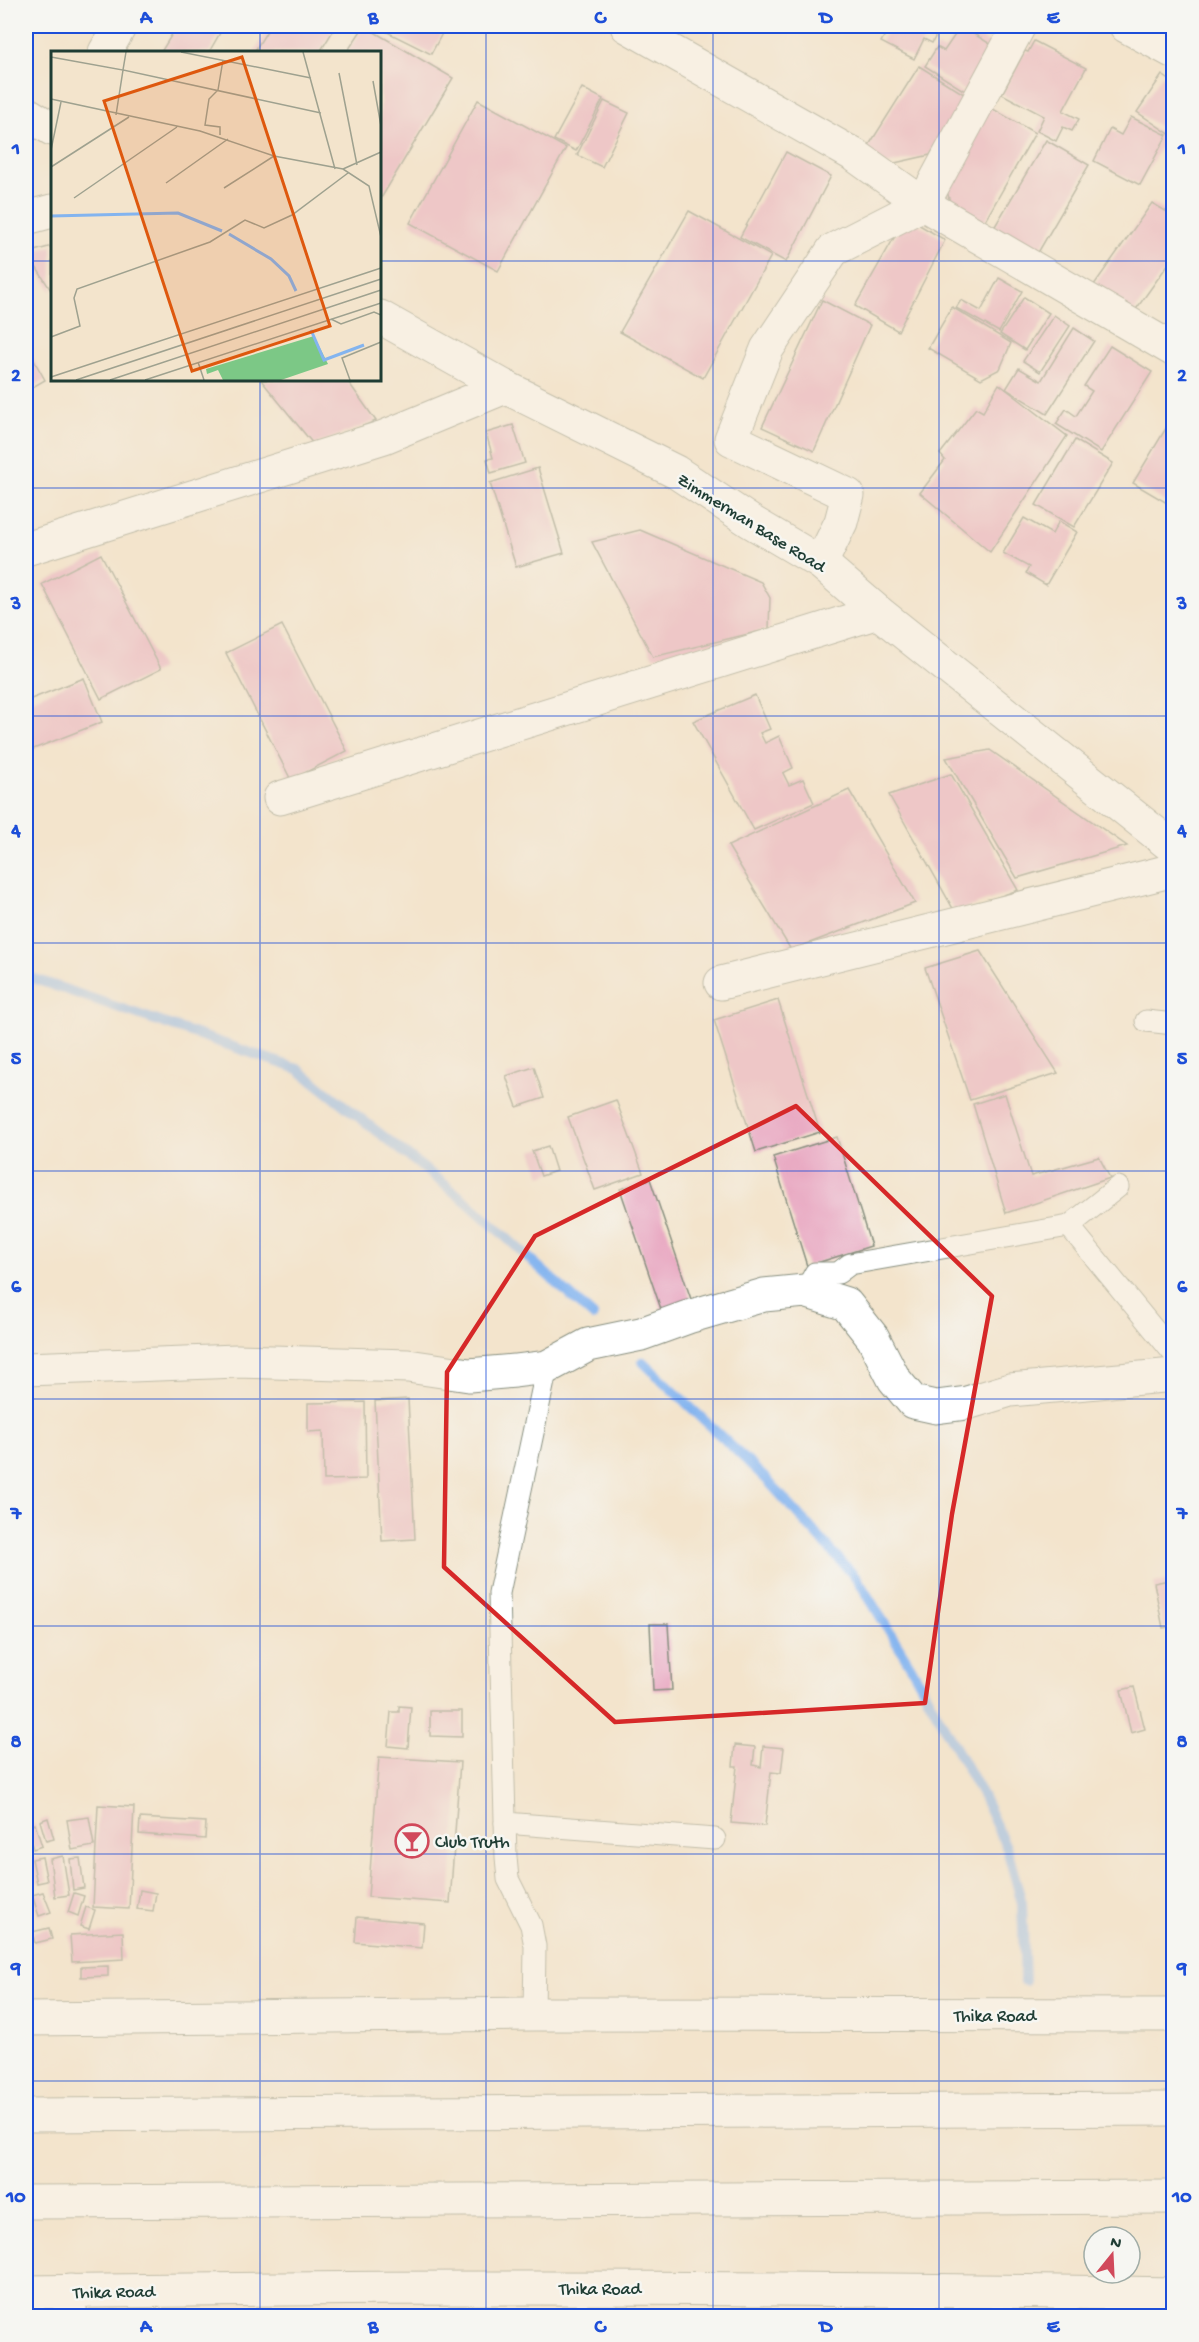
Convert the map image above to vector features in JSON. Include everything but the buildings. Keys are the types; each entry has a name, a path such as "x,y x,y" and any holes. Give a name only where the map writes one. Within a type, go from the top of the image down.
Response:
{"main road":[{"path":"106,51 120,26"},
{"path":"627,26 856,156 923,204 1173,350"},
{"path":"821,563 842,522 848,495 731,439 767,349 833,250 923,204 1019,26"},
{"path":"1126,26 1173,52"},
{"path":"26,113 51,128"},
{"path":"26,218 51,211"},
{"name":"Zimmerman Base Road","path":"381,318 506,387 676,472 750,521 821,563 878,612 1173,848"},
{"path":"26,549 384,437 506,387"},
{"path":"280,798 878,612"},
{"path":"721,983 1173,870"},
{"path":"26,1368 248,1361 408,1366 469,1375 548,1366 588,1346 641,1334 688,1317 764,1295 805,1291 846,1304 873,1338 894,1379 913,1402 936,1407 967,1402 1010,1390 1173,1375"},
{"name":"Thika Road","path":"26,2019 534,2013 1173,2015"},
{"path":"26,2115 1173,2109"},
{"path":"26,2202 1173,2197"},
{"name":"Thika Road","path":"26,2292 70,2304 412,2287 968,2290 1173,2294"}],"lane":[{"path":"1146,1021 1173,1024"},
{"path":"805,1291 815,1273 838,1273 850,1264 1069,1226 1118,1187"},
{"path":"1069,1226 1173,1354"},
{"path":"534,2013 535,1946 531,1925 508,1879 499,1593 548,1366"},
{"path":"505,1823 715,1839"}],"highlighted area":[{"path":"796,1106 992,1296 952,1514 925,1703 615,1722 444,1567 447,1372 535,1236"}],"waterway":[{"path":"26,976 298,1069 468,1203 593,1316"},
{"path":"643,1362 767,1480 858,1580 910,1665 983,1797 1007,1849 1022,1903 1025,1981"}],"place":[{"name":"Club Truth","path":"412,1841"}]}
